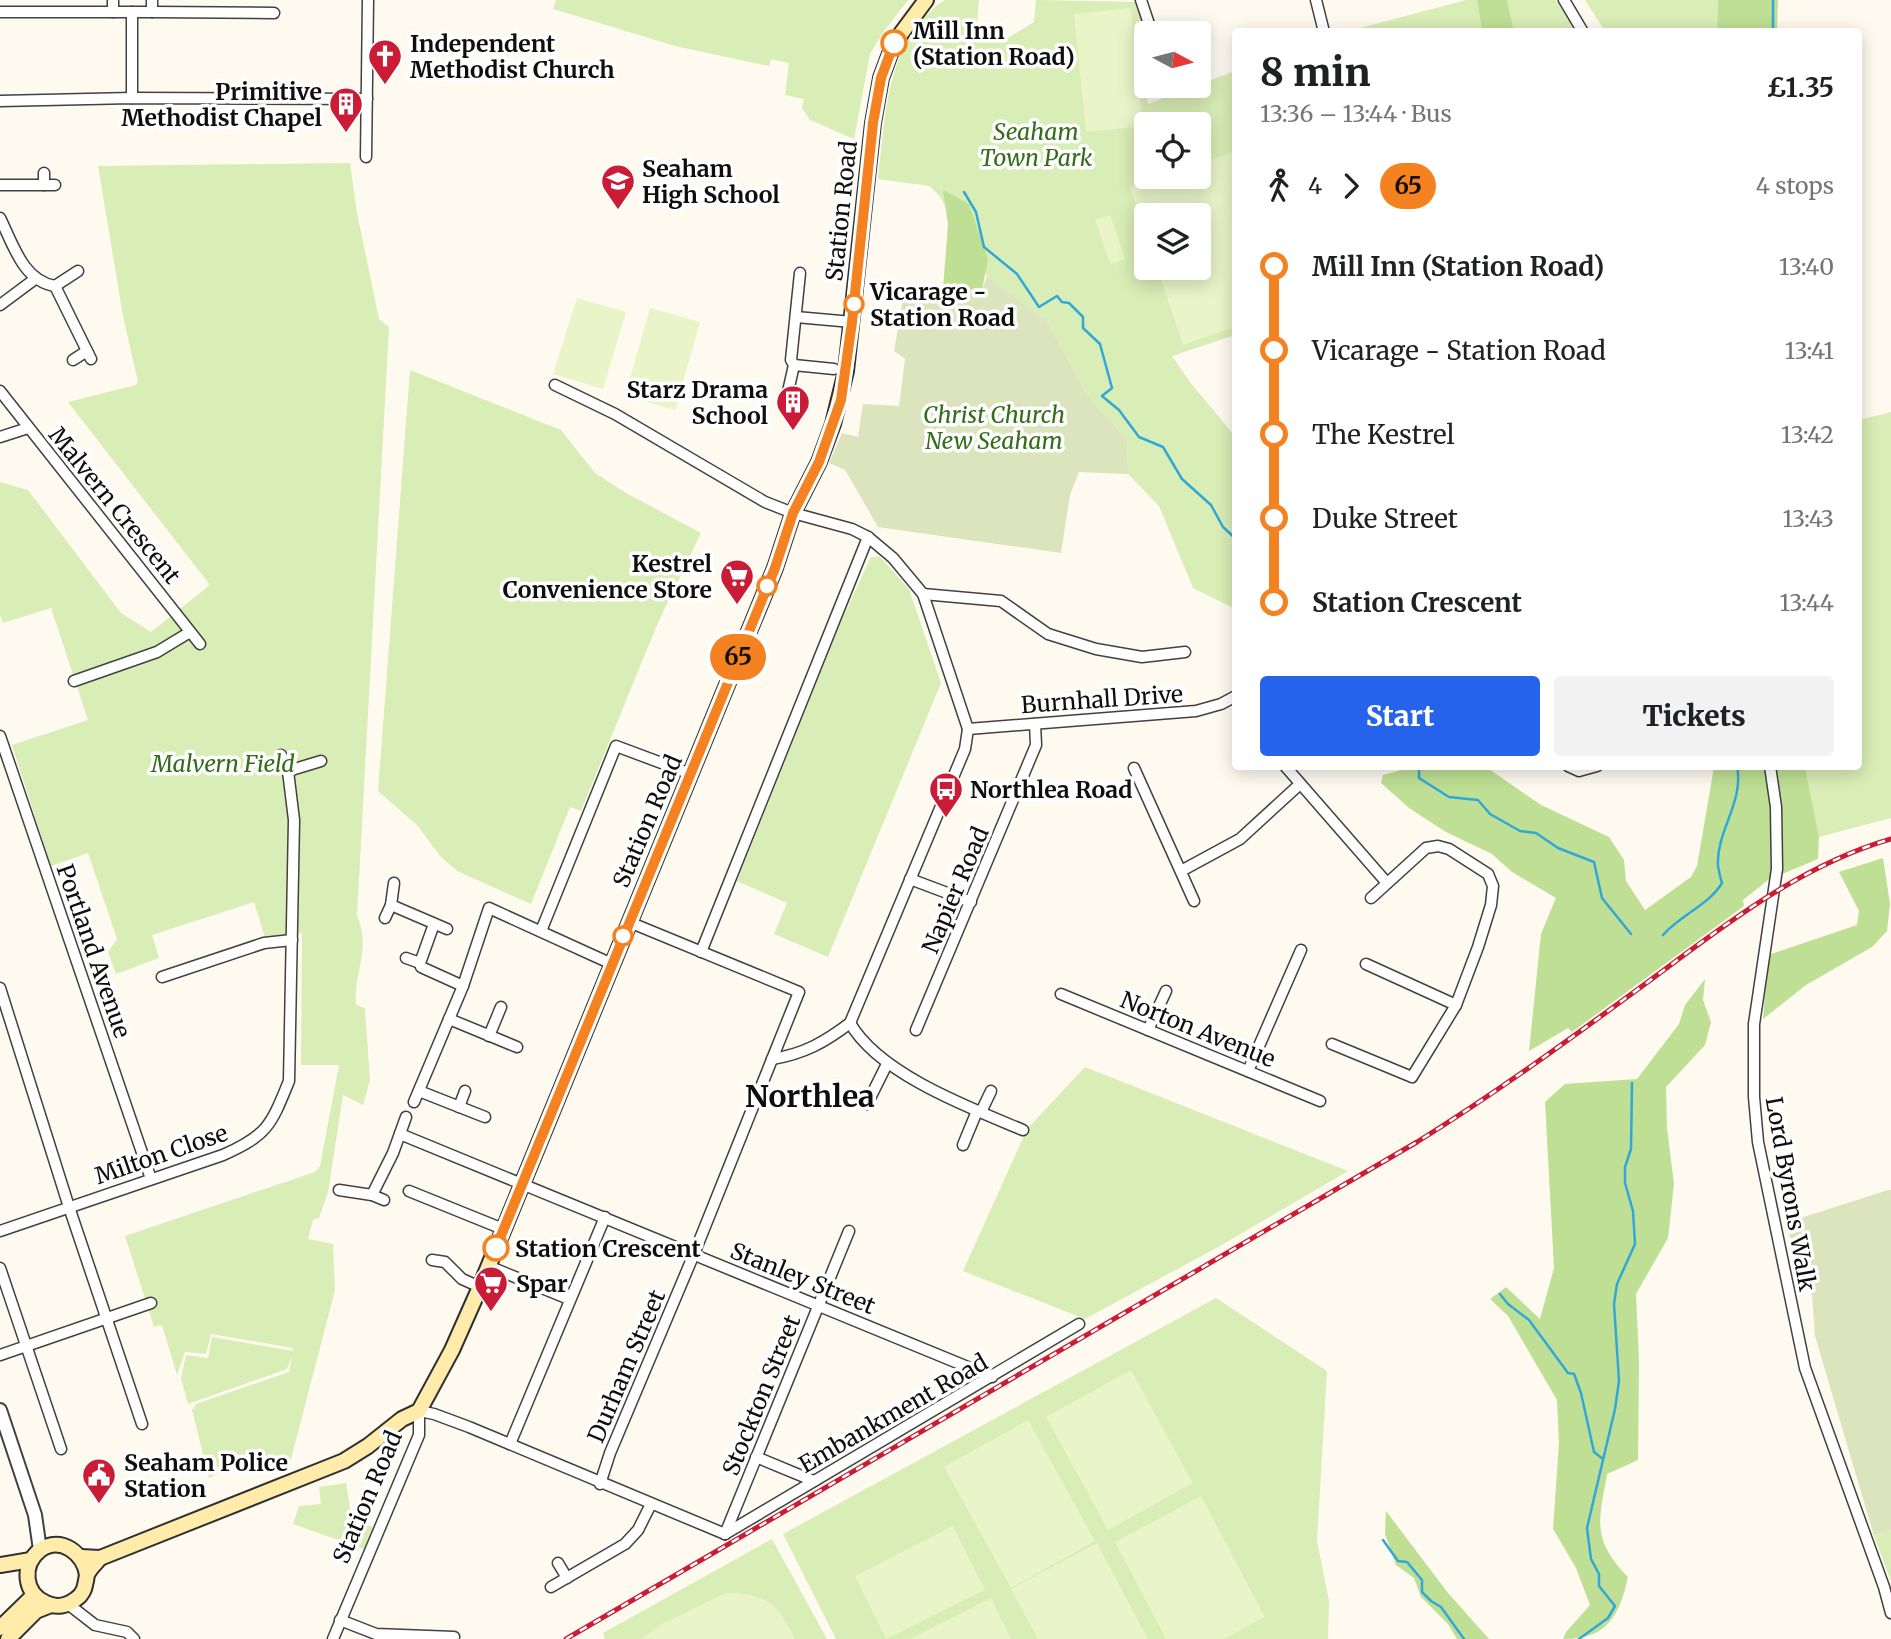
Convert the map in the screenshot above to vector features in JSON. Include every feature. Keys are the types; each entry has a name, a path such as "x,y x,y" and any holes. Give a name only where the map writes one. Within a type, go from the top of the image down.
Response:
{"main road":[{"name":"Station Road","path":"419,1411 452,1350 480,1287 775,568 793,513 819,462 834,424 846,371 873,123 881,78 894,43 926,0"},
{"path":"0,1567 36,1555 55,1545 65,1546 81,1557 100,1558 344,1461 402,1419 419,1411"},
{"path":"36,1555 27,1576 29,1586 34,1595 51,1605"},
{"path":"81,1557 87,1575"},
{"path":"8,1639 37,1611 74,1599 85,1586 87,1575 100,1558"},
{"path":"0,1567 27,1576"},
{"path":"0,1628 34,1595"}],"street":[{"path":"113,0 113,12"},
{"path":"152,0 152,12"},
{"path":"366,157 368,0"},
{"path":"1141,0 1149,21"},
{"path":"1316,0 1323,28"},
{"path":"1563,0 1580,28"},
{"path":"0,12 274,13"},
{"path":"132,12 132,98"},
{"path":"0,101 132,98 367,99"},
{"path":"0,185 49,185 44,173"},
{"path":"0,218 30,276 41,284 55,286 78,271"},
{"path":"787,396 794,365 792,360 800,273"},
{"path":"0,305 35,279"},
{"path":"55,286 89,355 73,360"},
{"path":"796,317 852,322"},
{"path":"794,365 834,369"},
{"path":"555,384 626,420 765,502 793,513 852,529 868,537 893,558 923,594 968,729 965,749 850,1023 828,1039 794,1055 772,1059"},
{"name":"Malvern Crescent","path":"0,391 200,644"},
{"path":"0,437 28,428"},
{"path":"629,922 701,952 868,537"},
{"path":"923,594 1001,601 1048,634 1096,649 1142,657 1185,652"},
{"path":"74,681 157,652 190,632"},
{"name":"Burnhall Drive","path":"968,729 1196,711 1232,699"},
{"name":"Napier Road","path":"916,1030 1036,745 1035,724"},
{"name":"Portland Avenue","path":"0,739 150,1179"},
{"path":"541,931 616,746 691,774"},
{"path":"162,977 264,943 292,940 294,820 288,771 281,755"},
{"path":"288,771 321,761"},
{"path":"1134,768 1194,901"},
{"path":"1288,770 1387,883"},
{"name":"Lord Byrons Walk","path":"1770,770 1776,817 1777,869 1754,1024 1754,1097 1758,1142 1805,1368 1891,1613"},
{"path":"1181,871 1240,839 1300,784"},
{"path":"1332,1044 1412,1077 1456,1005 1491,905 1493,887 1488,874 1448,849 1438,846 1426,848 1371,898"},
{"path":"910,878 971,902"},
{"path":"385,918 391,905 394,883"},
{"path":"391,905 447,929"},
{"path":"414,1102 463,986 489,908 612,964"},
{"path":"420,963 434,924"},
{"name":"Milton Close","path":"0,1231 223,1155 253,1141 275,1117 289,1081 292,940"},
{"path":"1248,1071 1301,950"},
{"name":"Durham Street","path":"600,1484 612,1446 694,1254 799,992 701,952"},
{"path":"405,958 420,963 425,971 463,986"},
{"path":"1366,964 1456,1005"},
{"path":"0,988 142,1424"},
{"path":"1148,1030 1166,991"},
{"name":"Norton Avenue","path":"1061,994 1320,1101"},
{"path":"489,1036 501,1007"},
{"path":"449,1019 517,1047"},
{"path":"850,1023 859,1038 887,1064 979,1112 1023,1130"},
{"path":"867,1104 887,1064"},
{"path":"419,1091 485,1117"},
{"path":"459,1107 465,1091"},
{"path":"963,1145 991,1091"},
{"path":"372,1195 393,1153 406,1117"},
{"name":"Stanley Street","path":"400,1134 992,1377"},
{"path":"339,1190 372,1195 384,1200"},
{"path":"410,1191 503,1230"},
{"path":"510,1444 605,1217"},
{"name":"Stockton Street","path":"725,1534 849,1231"},
{"path":"432,1260 445,1262 462,1279 480,1287"},
{"path":"488,1266 569,1299"},
{"path":"0,1268 61,1449"},
{"path":"0,1354 151,1303"},
{"name":"Embankment Road","path":"725,1534 1079,1324"},
{"path":"0,1410 35,1516 55,1545"},
{"path":"419,1411 434,1414 510,1444 600,1484 725,1534"},
{"name":"Station Road","path":"333,1639 419,1435 419,1411"},
{"path":"756,1457 814,1481"},
{"path":"551,1587 625,1544 638,1530 651,1504"},
{"path":"35,1516 36,1555"},
{"path":"558,1563 567,1577"},
{"path":"74,1599 87,1619 103,1628 127,1632 134,1639"},
{"path":"340,1620 376,1634 454,1637"}],"green space":[{"path":"556,0 908,0 870,54 854,139 810,120 802,108 804,99 785,95 789,63 771,59 769,66 675,46 553,9"},
{"name":"Seaham Town Park","path":"945,0 979,0 977,22 984,34 1008,38 1034,22 1036,0 1138,2 1144,21 1134,21 1134,98 1147,98 1148,104 1164,98 1211,98 1211,80 1232,72 1232,336 1172,356 1232,432 1232,608 1193,588 1159,506 1128,474 1127,440 1086,393 1047,321 987,276 965,246 941,198 930,186 878,179 887,105 900,57 910,36 925,16"},
{"path":"1466,0 1477,0 1482,28 1360,28"},
{"path":"1477,0 1507,0 1513,28 1482,28"},
{"path":"1507,0 1556,0 1574,28 1513,28"},
{"path":"1585,0 1718,0 1717,28 1603,28"},
{"path":"1718,0 1778,0 1777,28 1717,28"},
{"path":"1131,8 1134,98 1140,98 1142,112 1134,112 1134,127 1086,132 1074,14"},
{"path":"1232,152 1232,328 1183,345 1161,280 1211,280 1211,203 1135,203 1130,188 1211,189 1211,160"},
{"name":"Malvern Field","path":"350,163 357,213 379,319 389,327 357,916 363,940 356,1005 365,1008 370,1080 363,1105 343,1095 328,1192 319,1218 313,1220 308,1239 333,1244 335,1290 290,1463 264,1472 235,1466 209,1478 192,1410 196,1404 289,1372 292,1356 287,1369 188,1404 181,1378 186,1355 208,1358 212,1337 293,1351 293,1348 211,1334 206,1354 185,1352 177,1375 162,1325 154,1327 125,1236 315,1172 320,1166 339,1065 301,1065 302,933 265,938 254,902 152,935 159,958 116,974 108,952 117,939 88,853 51,866 12,745 88,720 51,608 3,623 0,615 0,482 28,490 121,613 151,632 210,585 68,402 136,385 138,382 123,316 98,166"},
{"path":"943,190 969,204 988,259 982,290 943,289 948,224"},
{"path":"1110,215 1125,259 1110,264 1095,220"},
{"name":"Christ Church New Seaham","path":"987,276 1047,321 1086,393 1127,440 1128,474 1079,472 1070,495 1061,553 878,527 845,470 829,463 842,433 858,437 863,404 899,406 905,359 894,351 905,286 982,290"},
{"path":"577,298 626,312 603,389 553,374"},
{"path":"650,308 700,322 675,410 625,396"},
{"path":"410,370 561,430 595,473 626,493 701,533 657,625 581,811 570,807 531,904 457,871 440,856 418,826 378,791"},
{"path":"1891,412 1891,818 1819,837 1806,770 1862,770 1862,419"},
{"path":"871,557 880,557 909,589 941,683 828,957 774,934 787,903 737,881 843,617"},
{"path":"1402,770 1490,770 1541,805 1609,837 1624,860 1626,881 1645,910 1691,877 1697,866 1713,770 1806,770 1819,837 1818,859 1768,880 1743,900 1744,906 1572,1032 1568,1028 1529,1051 1541,934 1556,898 1512,872 1492,854 1446,832 1409,808 1381,783 1383,775"},
{"path":"1883,858 1890,904 1887,931 1872,947 1806,985 1763,1019 1768,955 1857,925 1859,911 1839,872"},
{"path":"1705,979 1703,1000 1711,1022 1705,1045 1666,1087 1667,1128 1674,1184 1668,1238 1636,1294 1639,1361 1638,1460 1607,1474 1600,1517 1603,1540 1608,1551 1628,1577 1620,1604 1609,1623 1590,1635 1563,1639 1590,1605 1576,1568 1553,1529 1559,1443 1557,1400 1508,1316 1490,1299 1506,1287 1540,1319 1554,1268 1545,1102 1565,1084 1637,1079 1679,1024 1685,1005"},
{"path":"1085,1067 1348,1171 1220,1246 1085,1319 963,1271 1027,1129"},
{"path":"1891,1190 1891,1529 1874,1536 1815,1336 1812,1295 1785,1223"},
{"path":"1216,1298 1327,1371 1317,1541 1329,1601 1328,1639 836,1639 783,1534"},
{"path":"1131,1370 1193,1483 1108,1530 1046,1417"},
{"path":"1028,1420 1095,1541 1011,1588 944,1467"},
{"path":"346,1483 350,1508 347,1517 373,1527 364,1549 293,1524 299,1506 321,1504 319,1487"},
{"path":"1201,1496 1265,1617 1224,1639 1166,1639 1115,1542"},
{"path":"1386,1511 1448,1593 1489,1639 1457,1639 1448,1624 1421,1597 1414,1578 1396,1565 1385,1534"},
{"path":"953,1526 985,1590 886,1639 855,1576"},
{"path":"1891,1529 1891,1581 1874,1536"},
{"path":"772,1539 827,1639 605,1639 603,1633"},
{"path":"1097,1543 1148,1639 1038,1639 1011,1589"},
{"path":"725,1593 750,1595 769,1602 783,1617 795,1639 641,1639 662,1624"},
{"path":"991,1598 1011,1639 910,1639"}],"waterway":[{"path":"1773,0 1773,28"},
{"path":"964,192 976,212 984,247 1017,274 1039,307 1057,296 1083,317 1083,328 1100,344 1112,388 1102,396 1119,410 1139,437 1163,447 1182,479 1211,505 1223,527 1232,535"},
{"path":"1419,770 1419,778 1449,797 1478,800 1490,814 1520,831 1536,833 1558,848 1594,862 1602,898 1631,934"},
{"path":"1663,935 1710,898 1722,883 1718,866 1719,848 1737,791 1737,770"},
{"path":"1579,1639 1608,1618 1615,1606 1599,1586 1599,1574 1591,1559 1587,1528 1619,1381 1614,1304 1617,1284 1635,1244 1633,1211 1625,1183 1625,1167 1631,1149 1632,1083"},
{"path":"1500,1294 1508,1304 1529,1320 1568,1373 1574,1374 1594,1452 1603,1459"},
{"path":"1383,1540 1398,1561 1407,1562 1422,1580 1422,1592 1441,1607 1464,1639"}],"railway":[{"path":"566,1639 1417,1142 1532,1065 1762,901 1824,865 1891,839"}],"bus line":[{"name":"65","path":"496,1248 775,568 793,513 819,462 834,424 846,371 873,123 881,78 894,43"}],"place":[{"name":"Mill Inn (Station Road)","path":"894,43"},
{"name":"Independent Methodist Church","path":"385,86"},
{"name":"Primitive Methodist Chapel","path":"346,134"},
{"name":"Seaham High School","path":"618,211"},
{"name":"Vicarage - Station Road","path":"854,304"},
{"name":"Starz Drama School","path":"793,432"},
{"name":"Kestrel Convenience Store","path":"737,606"},
{"name":"Northlea Road","path":"946,819"},
{"name":"Station Crescent","path":"496,1248"},
{"name":"Spar","path":"491,1313"},
{"name":"Seaham Police Station","path":"99,1505"}],"district":[{"name":"Northlea","path":"810,1096"}]}
